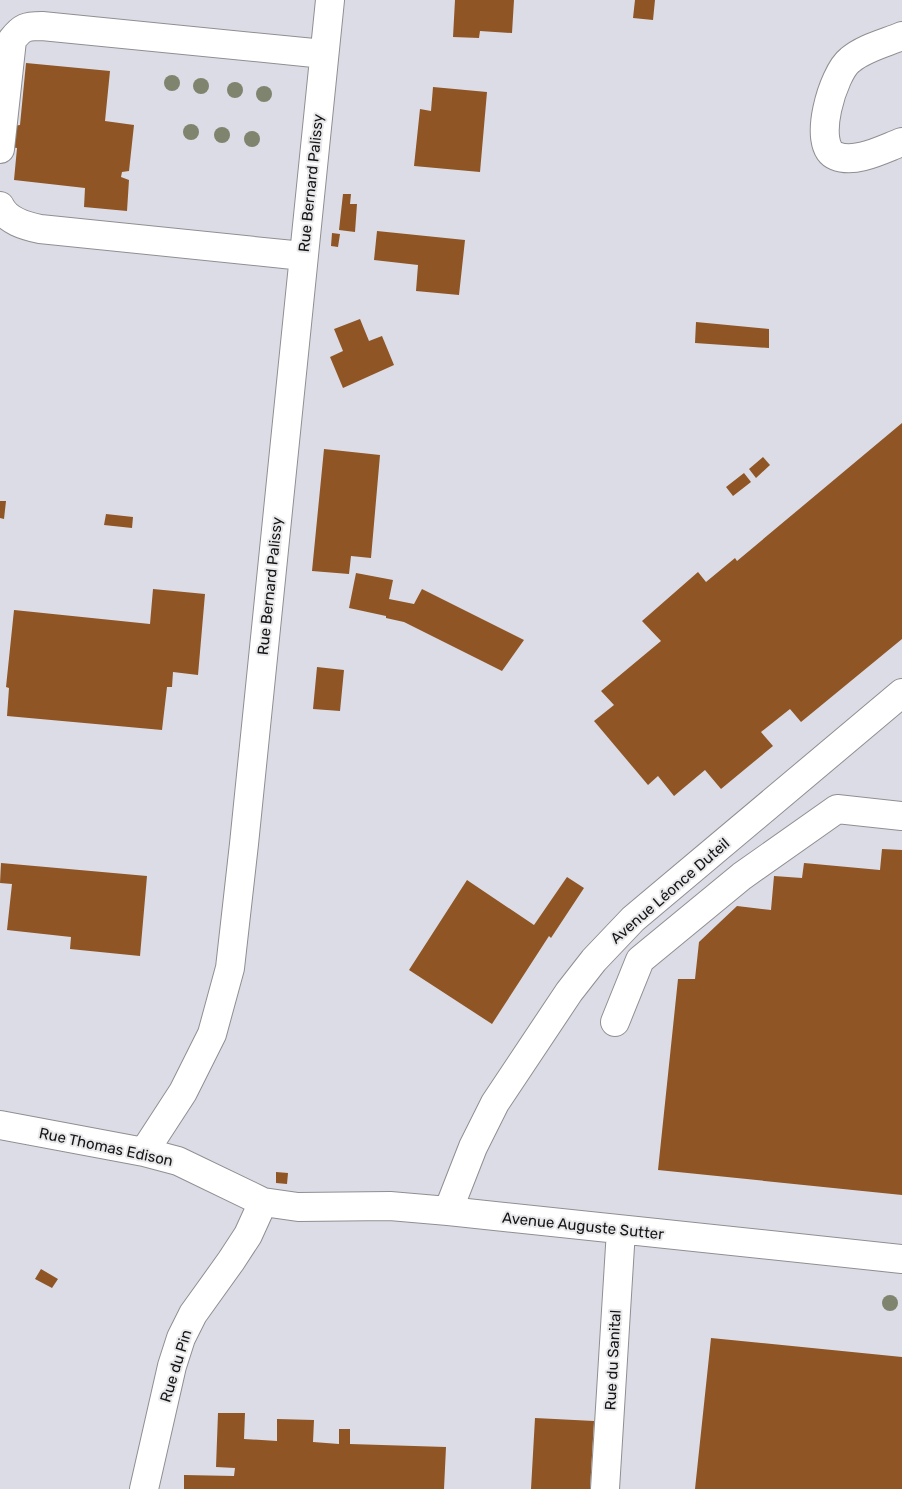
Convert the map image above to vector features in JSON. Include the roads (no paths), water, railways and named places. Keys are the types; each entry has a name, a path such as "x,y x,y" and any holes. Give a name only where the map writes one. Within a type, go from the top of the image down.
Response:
{"street":[{"name":"Rue Bernard Palissy","path":"144,1152 183,1092 212,1034 230,968 330,0"},
{"path":"0,149 12,40 18,31 28,26 324,54"},
{"path":"902,36 862,52 849,60 838,73 833,88 825,131 828,150 834,156 846,159 861,157 902,142"},
{"path":"0,206 11,218 24,226 40,229 303,256"},
{"name":"Avenue Léonce Duteil","path":"448,1211 473,1146 495,1103 561,1004 594,960 633,919 902,693"},
{"path":"615,1022 640,960 742,876 837,809 902,816"},
{"name":"Rue Thomas Edison","path":"0,1125 144,1152 178,1161 263,1202"},
{"name":"Avenue Auguste Sutter","path":"263,1202 298,1207 390,1206 448,1211 902,1259"},
{"name":"Rue du Pin","path":"144,1489 180,1338 193,1314 248,1235 263,1202"},
{"name":"Rue du Sanital","path":"605,1489 621,1230"}]}
